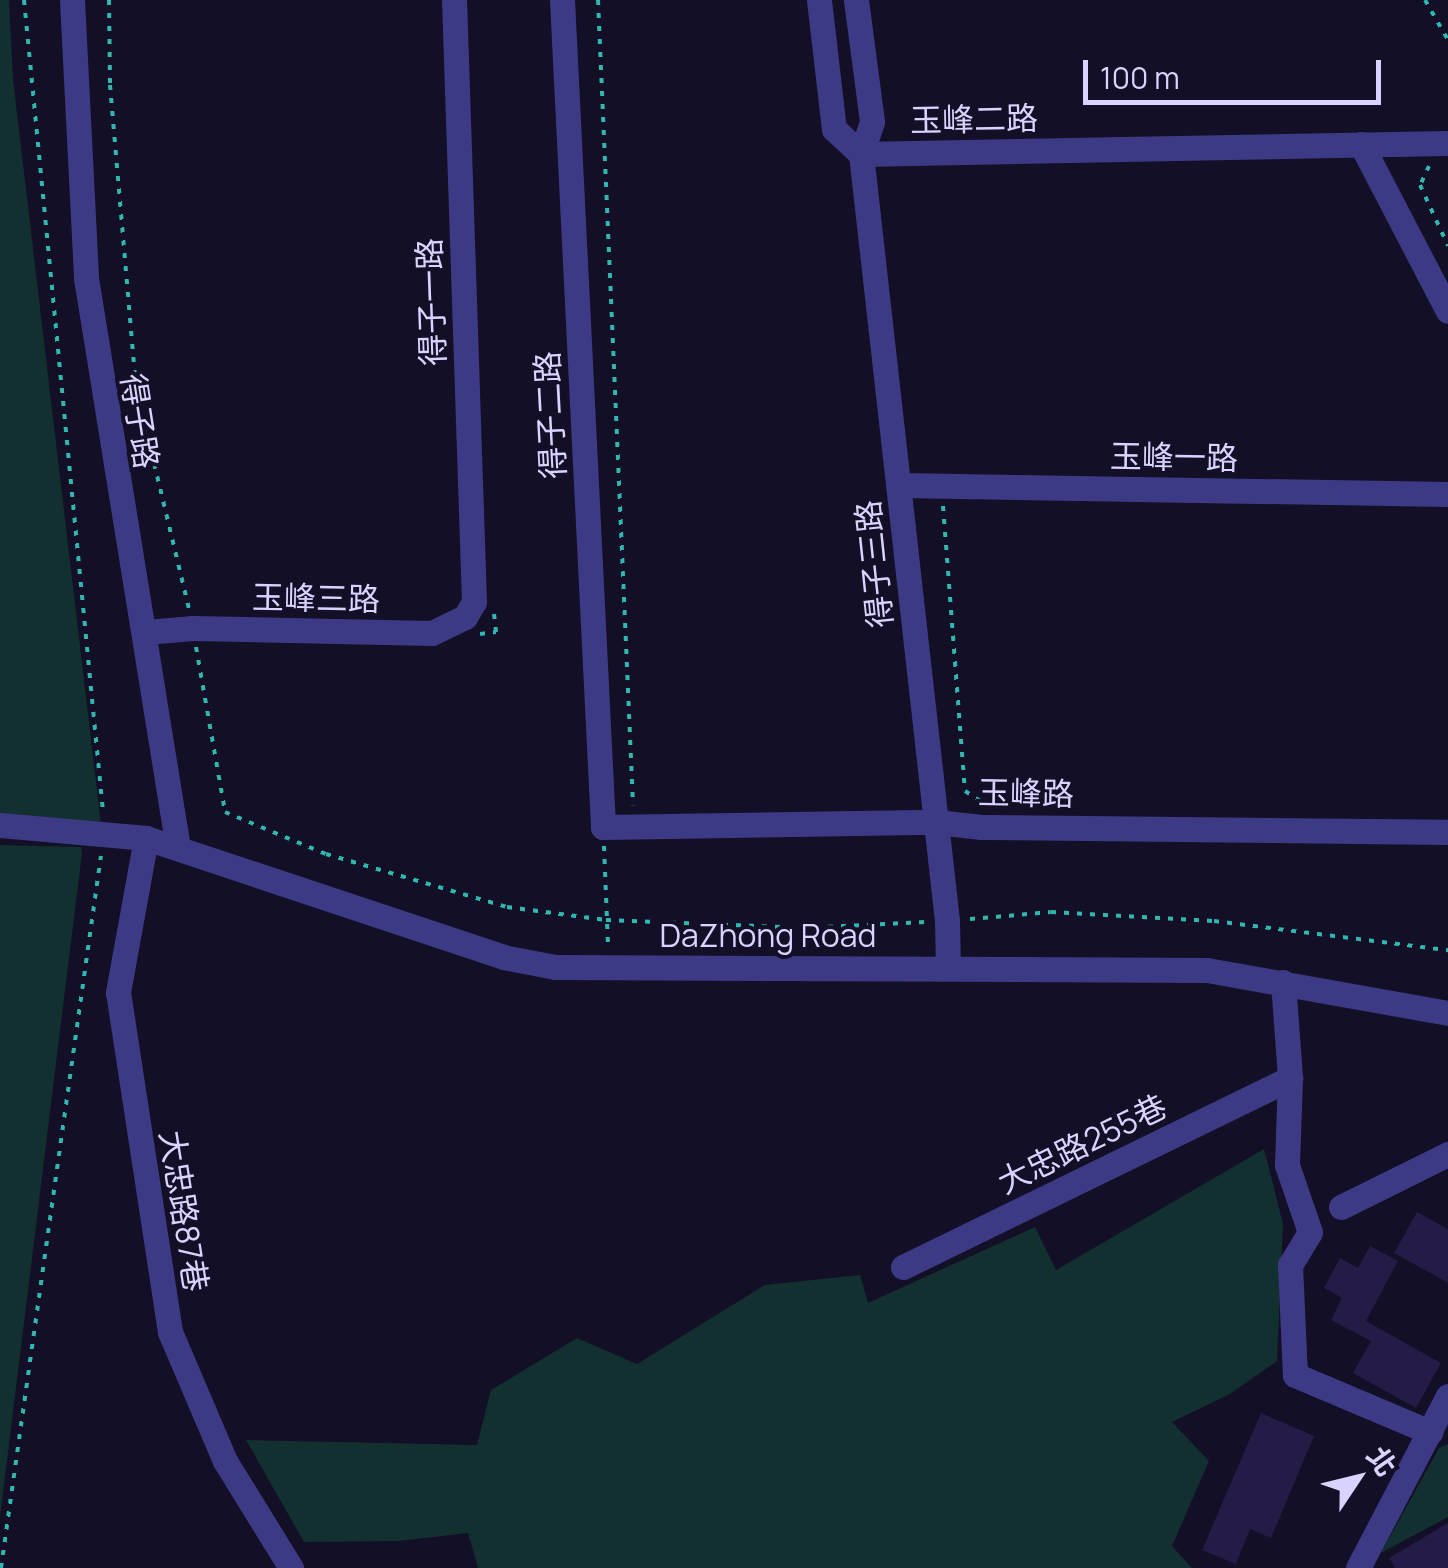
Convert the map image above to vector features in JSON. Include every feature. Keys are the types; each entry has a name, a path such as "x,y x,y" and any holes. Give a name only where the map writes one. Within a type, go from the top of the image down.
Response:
{"street":[{"name":"得子路","path":"72,0 86,278 178,848"},
{"name":"得子一路","path":"454,0 474,602"},
{"name":"得子二路","path":"562,0 613,826"},
{"path":"819,0 834,128 861,154 872,122 856,0"},
{"name":"玉峰二路","path":"861,154 1438,143"},
{"path":"1361,144 1448,311"},
{"name":"得子三路","path":"861,154 947,921 948,968"},
{"name":"玉峰一路","path":"898,485 1448,494"},
{"name":"玉峰三路","path":"146,632 193,628 432,633 464,617 474,602"},
{"name":"玉峰路","path":"613,826 936,822 982,826 1448,832"},
{"name":"DaZhong Road","path":"0,825 105,831 146,838 504,957 554,966 1207,970 1448,1013"},
{"name":"大忠路87巷","path":"146,838 118,992 170,1332 225,1460 291,1568"},
{"path":"1284,982 1290,1078 1287,1165 1310,1232 1290,1265 1294,1375 1430,1432"},
{"name":"大忠路255巷","path":"903,1267 1290,1078"},
{"path":"1342,1207 1448,1154"},
{"path":"1358,1568 1448,1396"}],"path":[{"path":"1,1568 105,831 24,0"},
{"path":"109,0 110,85 136,388 193,628 225,812 326,854 507,907 606,920 802,928 1051,912 1214,921 1448,950"},
{"path":"598,0 634,816 613,826 606,920 609,967"},
{"path":"1425,0 1448,40"},
{"path":"1438,143 1420,185 1448,246"},
{"path":"941,486 965,790 982,802 982,826"}],"green space":[{"path":"0,0 9,0 13,79 101,824 0,815"},
{"path":"0,845 81,847 82,853 0,1517"},
{"path":"1264,1149 1283,1224 1277,1361 1230,1394 1172,1422 1209,1461 1172,1546 1192,1568 478,1568 468,1533 398,1541 304,1542 246,1440 477,1445 491,1390 577,1338 637,1364 765,1285 860,1275 868,1303 1035,1227 1056,1270"},
{"path":"1448,1444 1448,1517 1381,1553 1439,1448"}],"building":[{"path":"1417,1212 1448,1229 1448,1283 1394,1253"},
{"path":"1370,1246 1398,1261 1366,1321 1441,1363 1416,1408 1353,1373 1371,1341 1331,1320 1342,1298 1324,1288 1340,1258 1358,1268"},
{"path":"1261,1413 1314,1436 1271,1538 1250,1529 1236,1564 1202,1550"},
{"path":"1448,1523 1448,1568 1395,1568 1389,1558"}]}
